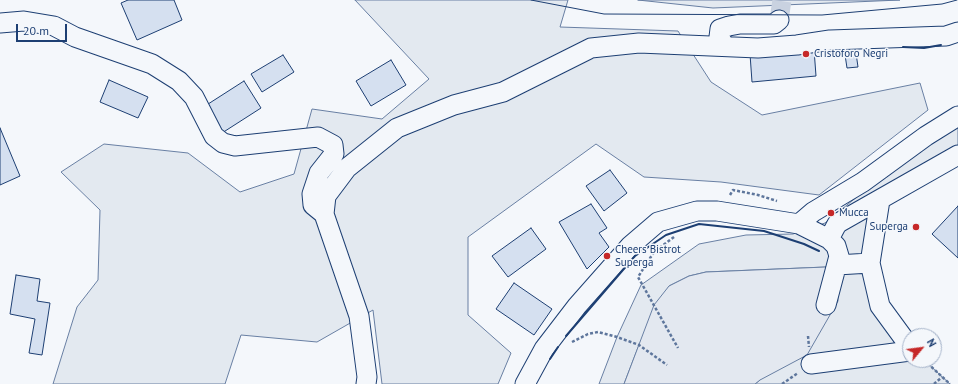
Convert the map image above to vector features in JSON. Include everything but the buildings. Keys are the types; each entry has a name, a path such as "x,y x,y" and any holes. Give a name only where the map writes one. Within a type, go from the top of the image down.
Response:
{"street":[{"path":"0,23 24,20 54,26 75,37 152,64 179,81 184,86 194,98 214,136 223,144 235,146 318,137 332,145 334,154 319,173 312,194 313,205 324,214"},
{"path":"725,46 719,37 720,29 740,24 774,24 779,20"},
{"path":"366,384 367,378 359,316 324,214 326,196 347,168 397,128 454,105 503,92 591,48 639,43 758,48 797,45 830,40 946,36 958,32"},
{"path":"799,224 821,208 857,186 926,136 958,116"},
{"path":"525,384 544,349 577,306 630,246 658,222 697,211 717,211 799,224 833,232 880,200 958,155"},
{"path":"880,200 870,262 880,306 902,336"},
{"path":"826,305 839,256 833,232"},
{"path":"837,265 870,262"},
{"path":"811,364 902,352"}],"path":[{"path":"676,235 654,252 638,278 678,348"},
{"path":"570,343 588,334 598,332 639,345 667,365"},
{"path":"932,368 950,384"},
{"path":"934,384 942,377"}],"shaded area":[{"path":"355,0 568,0 560,27 678,31 711,82 762,115 920,83 928,110 819,195 721,182 644,177 596,144 468,237 468,315 511,353 498,384 382,384 373,310 317,342 241,335 225,384 53,384 77,307 98,280 100,210 61,172 104,144 188,153 240,192 294,174 312,109 382,119 429,79"},
{"path":"638,0 900,0 713,8"},
{"path":"958,114 958,155 880,200 870,263 902,341 902,368 933,368 950,384 755,384 760,380 836,278 826,267 706,272 689,276 669,286 639,345 624,384 599,384 617,337 641,285 699,244 746,235 793,234 825,223"},
{"path":"826,267 836,278 838,301 807,355 755,384 624,384 654,305 669,286 689,276 706,272"}],"tunnel":[{"path":"779,20 782,0"}],"tram line":[{"path":"531,0 604,14 822,15 942,4 957,0"}],"wall":[{"path":"903,47 924,48 941,45"},
{"path":"566,336 635,256 666,235 699,224 764,231 804,244 819,251"},
{"path":"550,359 558,347"}],"place":[{"name":"Cristoforo Negri","path":"806,54"},
{"name":"Mucca","path":"831,213"},
{"name":"Superga","path":"916,227"},
{"name":"Cheers Bistrot Superga","path":"607,256"}]}
